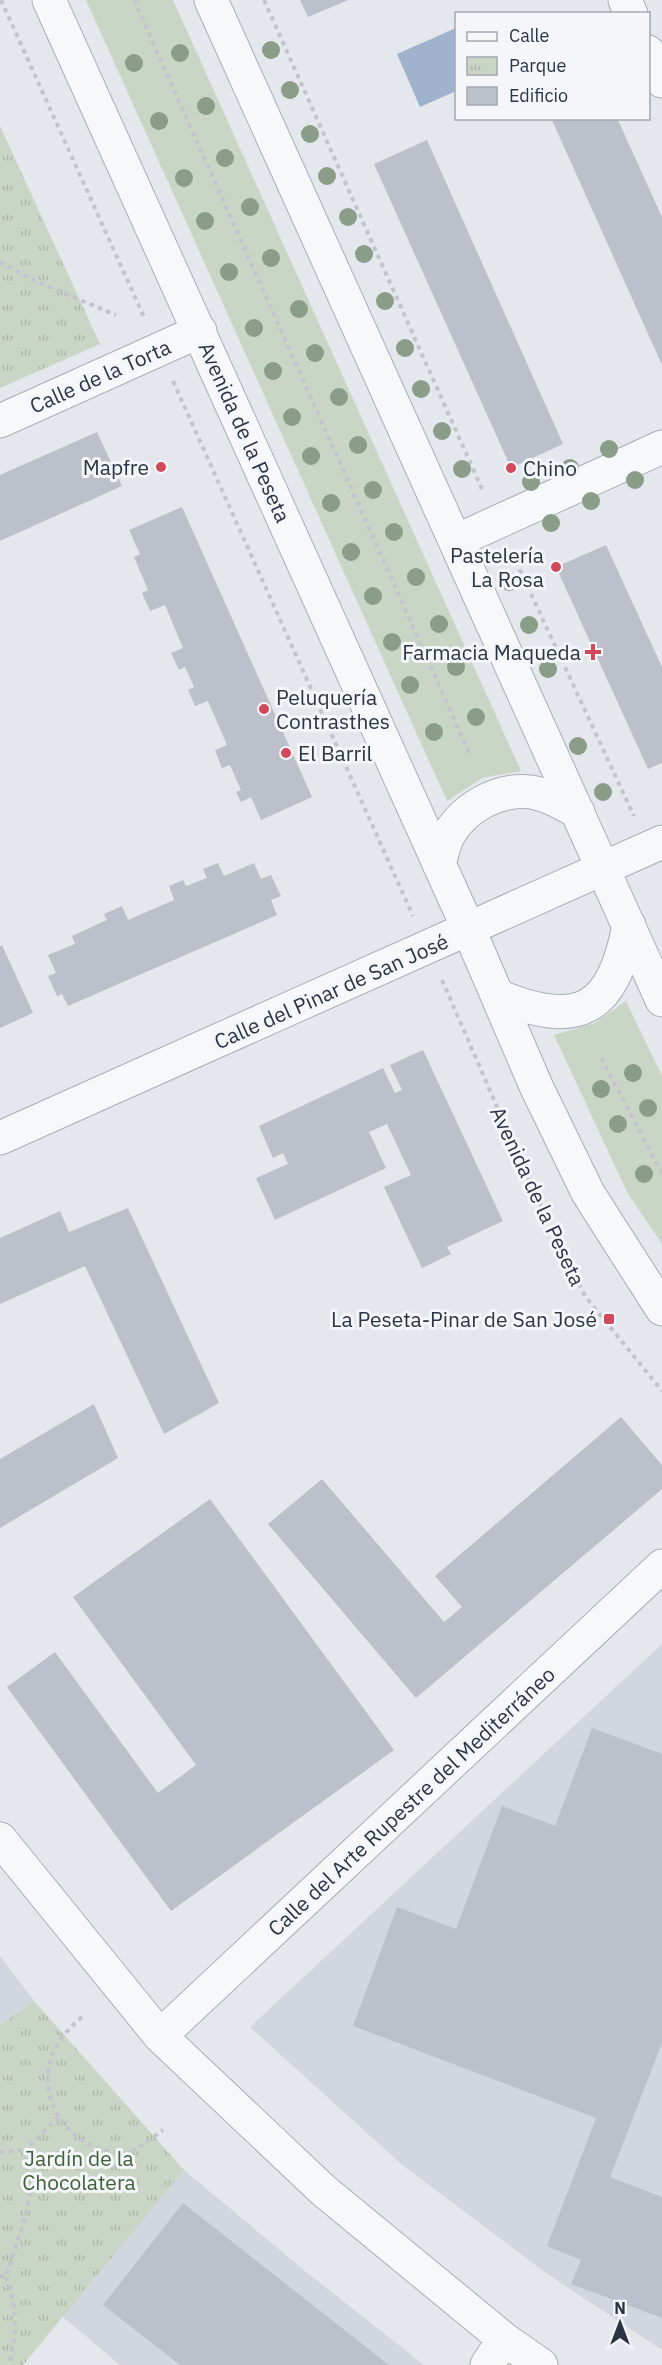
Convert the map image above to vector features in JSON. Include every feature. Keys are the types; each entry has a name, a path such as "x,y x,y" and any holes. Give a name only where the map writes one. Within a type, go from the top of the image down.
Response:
{"street":[{"name":"Avenida de la Peseta","path":"48,0 200,331 469,930 536,1086 588,1193 662,1309"},
{"path":"211,0 662,1000"},
{"path":"650,56 662,81"},
{"name":"Calle de la Torta","path":"0,421 200,331"},
{"path":"456,541 662,447"},
{"path":"439,864 448,836 460,819 480,803 495,797 530,792 553,798 578,812"},
{"name":"Calle del Pinar de San José","path":"0,1138 655,845"},
{"path":"498,996 548,1013 584,1008 605,992 616,972 623,954 629,925"},
{"name":"Calle del Arte Rupestre del Mediterráneo","path":"160,2036 662,1566"},
{"path":"0,1839 160,2036 496,2352 541,2365"}],"path":[{"path":"1,0 146,321"},
{"path":"134,0 470,755"},
{"path":"264,0 497,522 655,845"},
{"path":"0,262 35,281 116,315"},
{"name":"Avenida de la Peseta","path":"171,377 410,907"},
{"name":"Avenida de la Peseta","path":"443,984 531,1185 585,1296 662,1391"},
{"path":"601,1058 662,1173"},
{"path":"82,2017 65,2032 53,2054 48,2078 51,2101 59,2117 80,2140 102,2150 126,2152 147,2143 163,2130"},
{"path":"0,2152 26,2150 59,2117"},
{"path":"9,2365 15,2331 14,2300 6,2277 26,2217 31,2189 26,2150"},
{"path":"0,2276 6,2277"}],"shaded area":[{"path":"662,1644 662,2350 543,2271 400,2163 250,2027"},
{"path":"0,1956 34,2001 0,2025"},
{"path":"184,2170 305,2271 424,2365 120,2365 62,2316"}],"green space":[{"path":"86,0 173,0 521,771 482,778 447,801"},
{"path":"0,126 100,344 0,388"},
{"path":"626,1001 662,1076 662,1244 627,1192 554,1035 595,1023"},
{"name":"Jardín de la Chocolatera","path":"34,2001 184,2170 23,2365 0,2365 0,2025"}],"water":[{"path":"455,28 455,91 420,107 397,54"}],"building":[{"path":"300,0 348,0 308,17"},
{"path":"552,120 618,120 662,217 662,365"},
{"path":"427,140 563,444 511,468 374,164"},
{"path":"97,432 122,486 0,541 0,475"},
{"path":"182,507 312,797 261,820 251,797 241,802 236,792 241,790 230,765 222,768 215,750 227,745 208,701 195,706 188,690 194,687 185,667 179,670 171,653 183,648 165,605 150,611 142,593 148,590 134,557 140,554 129,530"},
{"path":"606,545 662,667 662,763 648,769 556,567"},
{"path":"218,863 224,876 254,863 261,879 271,875 281,896 271,900 277,915 68,1006 62,994 57,996 48,976 56,973 48,955 75,944 72,936 107,920 104,914 122,906 128,920 174,900 169,886 183,880 186,886 207,878 203,869"},
{"path":"2,945 33,1013 0,1028 0,946"},
{"path":"423,1050 503,1221 447,1247 451,1254 422,1268 384,1187 411,1175 387,1124 369,1132 386,1168 275,1220 256,1178 288,1164 283,1153 273,1158 259,1126 383,1068 395,1093 402,1090 390,1065"},
{"path":"128,1208 219,1403 164,1434 85,1266 0,1304 0,1238 60,1211 69,1232"},
{"path":"94,1404 118,1458 0,1528 0,1459"},
{"path":"621,1417 662,1465 662,1489 416,1698 268,1524 322,1479 444,1622 462,1607 435,1576"},
{"path":"210,1499 394,1750 171,1911 7,1687 55,1652 158,1793 196,1765 73,1597"},
{"path":"592,1728 662,1754 662,2043 610,2177 662,2197 662,2318 571,2284 581,2260 547,2246 596,2118 353,2026 397,1907 456,1929 502,1806 555,1826"},
{"path":"183,2203 389,2365 180,2365 103,2305"}],"place":[{"name":"Mapfre","path":"161,467"},
{"name":"Chino","path":"511,468"},
{"name":"Pastelería La Rosa","path":"556,567"},
{"name":"Farmacia Maqueda","path":"593,652"},
{"name":"Peluquería Contrasthes","path":"264,709"},
{"name":"El Barril","path":"286,753"},
{"name":"La Peseta-Pinar de San José","path":"609,1319"}]}
